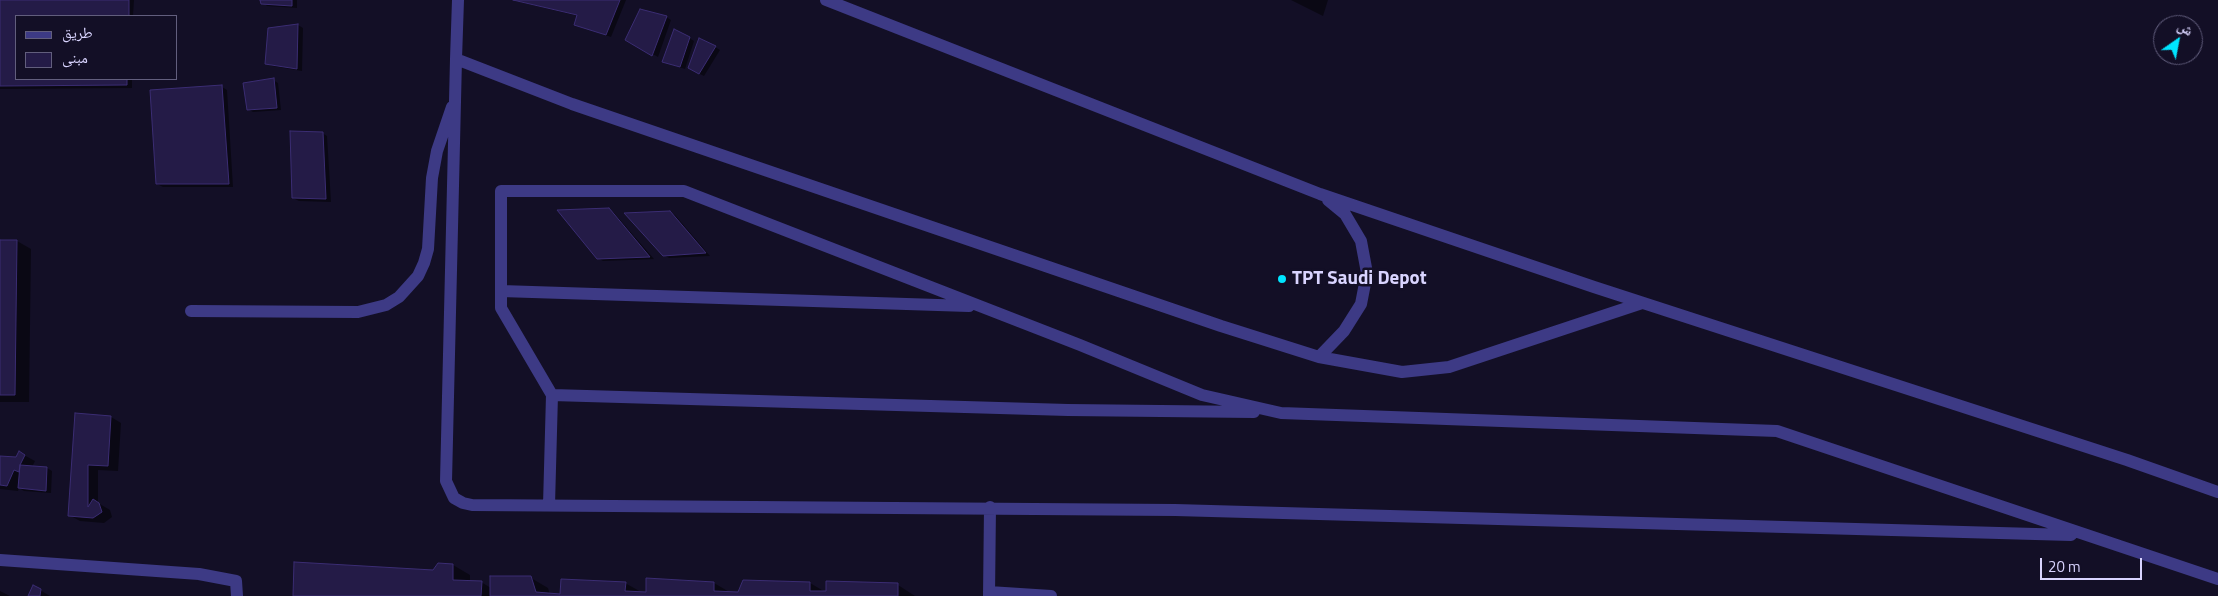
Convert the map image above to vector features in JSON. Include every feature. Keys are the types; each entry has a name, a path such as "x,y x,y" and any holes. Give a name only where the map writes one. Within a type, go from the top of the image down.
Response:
{"street":[{"path":"458,0 446,481 454,498 463,503 472,505 990,507 1215,511 2083,535"},
{"path":"826,0 1320,194 1642,304 2117,457 2218,492"},
{"path":"456,58 572,104 1221,326 1318,356 1402,372 1448,367 1642,304"},
{"path":"191,311 358,312 386,305 399,297 418,276 428,249 432,178 445,124 455,98"},
{"path":"549,505 552,395 501,308 501,192 684,191 1202,395 1281,413"},
{"path":"1318,356 1344,331 1360,304 1367,273 1362,241 1345,214 1320,194"},
{"path":"501,291 980,306"},
{"path":"552,395 1068,410 1281,413 1776,431 2083,535 2218,578"},
{"path":"990,507 989,594 1050,596"},
{"path":"0,560 199,574 236,581 237,596"}],"building":[{"path":"0,0 129,0 129,15 15,15 15,80 127,80 127,85 0,86"},
{"path":"260,0 292,0 292,6 261,4"},
{"path":"513,0 620,0 606,35 574,25 577,15"},
{"path":"640,9 667,16 652,56 625,40"},
{"path":"298,24 297,69 265,64 268,28"},
{"path":"674,29 690,37 680,67 662,62"},
{"path":"699,38 716,46 699,74 688,68"},
{"path":"274,78 277,108 247,110 243,83"},
{"path":"222,85 229,184 156,184 150,90"},
{"path":"290,131 323,132 326,199 292,198"},
{"path":"609,208 650,257 597,259 557,210"},
{"path":"670,211 706,253 663,256 624,213"},
{"path":"0,240 17,240 15,395 0,395"},
{"path":"75,413 111,416 108,466 88,465 88,507 93,499 99,503 102,512 93,518 68,516"},
{"path":"19,451 25,455 19,472 14,470 7,486 0,485 0,456 16,457"},
{"path":"20,465 47,467 46,491 18,488"},
{"path":"294,562 433,570 438,563 453,564 453,580 482,581 481,596 293,596"},
{"path":"490,576 531,576 536,592 560,594 561,579 626,582 625,591 646,592 646,578 714,582 714,591 738,592 743,580 810,582 810,591 826,591 826,581 898,583 898,596 490,596"},
{"path":"33,585 41,589 40,596 28,596"}],"place":[{"name":"TPT Saudi Depot","path":"1282,279"}]}
